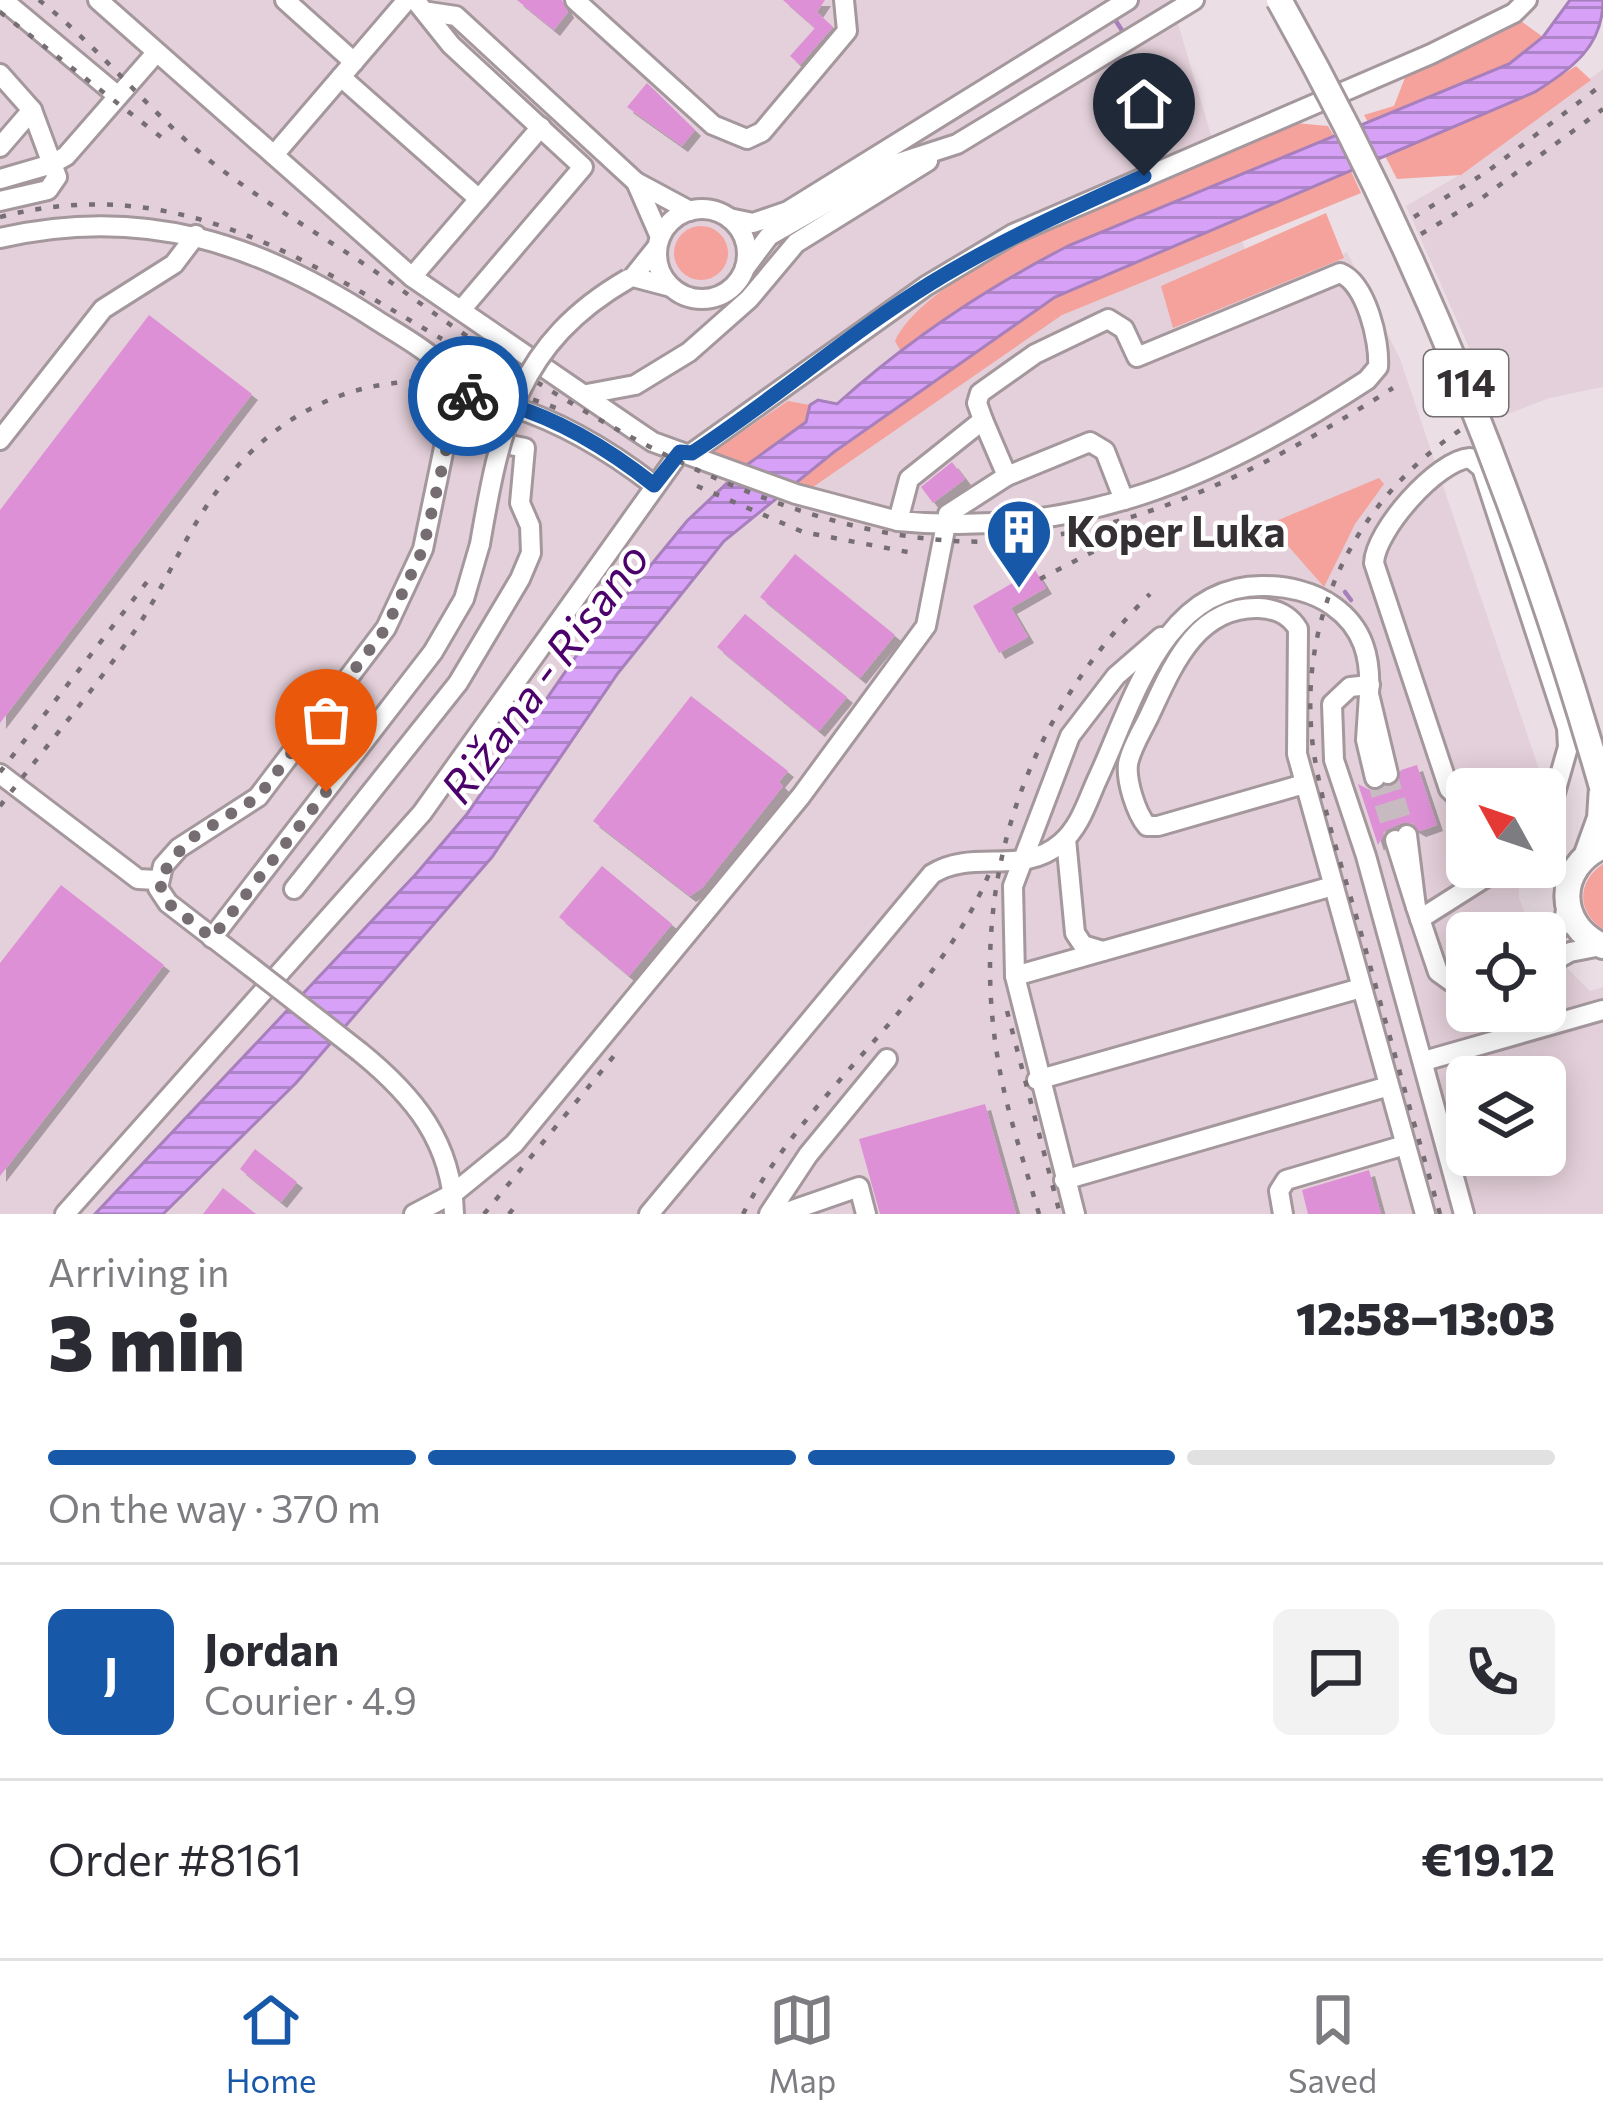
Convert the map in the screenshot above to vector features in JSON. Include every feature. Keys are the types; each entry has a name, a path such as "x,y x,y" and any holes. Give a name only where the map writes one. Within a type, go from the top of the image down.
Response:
{"main road":[{"name":"114","path":"1279,0 1370,169 1481,418 1552,618 1603,787 1595,850 1568,882 1567,904"},
{"path":"1567,904 1575,925 1602,946"}],"street":[{"path":"3,0 118,96"},
{"path":"98,0 412,277 653,442 796,494 898,521 943,526 1034,523 1124,500 1254,451 1373,375 1379,361 1376,333 1350,278 1340,273 1137,357 1119,323 1102,320 1035,354 984,389 977,403 1007,476"},
{"path":"285,0 479,199"},
{"path":"575,0 713,125 747,139 763,132 847,31 844,0"},
{"path":"212,938 433,652 464,598 480,544 496,453 519,388 562,329 630,278 672,220 690,211 711,210 753,223 788,211 1128,0"},
{"path":"587,394 635,385 676,360 749,298 796,242 1195,0"},
{"path":"64,1214 422,813 654,485 691,454 926,286 1013,235 1431,54 1514,13 1527,0"},
{"path":"274,155 348,69 417,4"},
{"path":"417,4 451,45 583,167 461,310"},
{"path":"417,4 456,16 636,182 690,211"},
{"path":"0,179 66,156 155,53"},
{"path":"0,74 32,110 57,177 48,190 50,230"},
{"path":"0,147 32,110"},
{"path":"412,277 541,127"},
{"path":"630,278 695,299 720,296 769,236 896,164 957,144"},
{"path":"636,182 659,242 658,267 672,288"},
{"path":"0,201 48,190"},
{"path":"729,218 746,245 745,268"},
{"path":"0,238 50,230 142,227 196,235 248,250 341,297 439,363 455,380 459,395 423,549 373,648 258,797 187,841 158,880"},
{"path":"0,440 103,308 174,264 196,235"},
{"path":"459,395 494,400 547,421 607,449 654,485"},
{"path":"898,521 909,479 983,420"},
{"path":"294,889 458,683 530,553 530,526 520,503 525,448 451,433"},
{"path":"414,1214 454,1193 514,1144 801,796 848,727 912,649 930,614 943,526 952,511 1007,476 1094,442 1105,451 1124,500"},
{"path":"1446,780 1374,563 1383,532 1443,468 1470,458 1482,468 1567,728 1562,768"},
{"path":"1075,1214 1037,1080 1015,976 1013,895 1018,863 1070,736 1117,676 1205,601 1238,587 1293,589 1327,602 1357,629 1368,656 1382,776"},
{"path":"1304,784 1158,826 1147,826 1140,818 1129,777 1130,757 1182,651 1214,619 1253,608 1284,614 1295,623 1295,721 1304,784 1424,1214"},
{"path":"1103,951 1089,949 1075,933 1066,839 1175,624"},
{"path":"1370,690 1350,687 1336,695 1330,717 1334,760 1424,1060 1464,1214"},
{"path":"0,774 138,879 158,880"},
{"path":"1401,838 1418,913 1438,972 1446,978"},
{"path":"650,1214 932,874 957,862 1018,863 1066,839"},
{"path":"158,880 168,903 360,1052 423,1114 443,1149 454,1214"},
{"path":"1015,976 1333,886"},
{"path":"1418,913 1464,888"},
{"path":"1566,912 1567,904"},
{"path":"1566,954 1602,946"},
{"path":"1037,1080 1361,988"},
{"path":"1424,1060 1603,1010"},
{"path":"769,1214 808,1155 887,1059"},
{"path":"1064,1180 1389,1086"},
{"path":"1283,1214 1279,1191 1286,1180 1405,1145"},
{"path":"781,1214 826,1206 859,1187 866,1214"}],"shaded area":[{"path":"0,0 1171,0 1258,294 1347,252 1400,359 1539,768 1446,768 1446,888 1519,888 1525,912 1446,912 1446,1032 1566,1032 1566,967 1590,991 1603,987 1603,1214 0,1214"},
{"path":"1570,0 1603,0 1598,31 1573,65 1535,92 1055,297 834,452 724,541 618,673 492,857 296,1083 163,1214 95,1214 416,874 467,814 577,655 687,521 744,467 806,422 810,405 818,400 837,404 948,317 1070,245 1509,64 1543,37"},
{"path":"1521,21 1543,37 1509,64 1368,122 1364,115 1394,106 1406,75"},
{"path":"1576,66 1591,80 1461,175 1397,179 1384,154 1535,92"},
{"path":"1603,69 1603,387 1549,398 1500,417 1406,206 1461,174"},
{"path":"1295,123 1328,126 1334,136 1068,246 1015,273 900,350 895,341 919,310 1014,245 1140,185"},
{"path":"1350,169 1361,193 1062,315 813,487 793,483 1055,297"},
{"path":"1326,213 1344,258 1173,328 1161,286"},
{"path":"701,226 720,234 728,253 720,272 701,280 682,272 674,253 682,234"},
{"path":"788,401 810,405 807,422 744,467 712,452"},
{"path":"1379,478 1384,484 1355,524 1324,587 1269,524"},
{"path":"1603,864 1603,929 1588,914 1583,897 1588,879"}],"building":[{"path":"517,0 562,0 568,12 554,30"},
{"path":"783,0 825,0 817,12 833,27 800,65 790,56 815,28"},
{"path":"647,83 695,130 682,146 627,107"},
{"path":"149,315 252,394 0,723 0,510"},
{"path":"952,462 965,479 933,503 921,487"},
{"path":"795,554 895,635 860,678 760,597"},
{"path":"1035,570 1046,588 1011,608 1028,637 999,653 973,606"},
{"path":"745,614 847,697 819,731 717,647"},
{"path":"691,696 788,771 779,782 783,786 702,888 690,896 593,821"},
{"path":"1417,765 1437,825 1420,831 1404,822 1386,830 1378,845 1358,784 1372,791 1392,787 1401,770"},
{"path":"602,866 672,924 629,976 559,917"},
{"path":"61,885 164,965 0,1176 0,963"},
{"path":"985,1104 1016,1214 880,1214 859,1139"},
{"path":"255,1149 297,1182 281,1202 240,1169"},
{"path":"1369,1170 1381,1214 1308,1214 1302,1190"},
{"path":"223,1188 256,1214 203,1214"}],"waterway":[{"path":"1112,15 1125,35"},
{"path":"1345,592 1351,600"}],"tunnel":[{"path":"1388,774 1407,835"},
{"path":"1375,778 1395,840"}],"railway":[{"path":"39,0 228,174 536,382 690,467 772,501 854,526 937,540 1018,540 1117,521 1260,464 1393,388"},
{"path":"0,12 161,137"},
{"path":"1414,217 1488,171 1603,84"},
{"path":"1421,234 1482,198 1603,109"},
{"path":"0,217 63,206 122,205 179,214 285,252 442,339"},
{"path":"0,806 134,632 212,498 247,456 285,424 326,401 369,387 415,381 511,393 561,410"},
{"path":"1440,1214 1328,817 1313,747 1310,698 1326,604 1367,521 1397,484 1471,423"},
{"path":"697,486 803,532 913,553"},
{"path":"1040,579 1147,524"},
{"path":"0,772 150,578"},
{"path":"1039,1214 997,1054 990,989 1000,864 1016,804 1040,747 1070,693 1150,594"},
{"path":"743,1214 803,1124 941,958 993,864"},
{"path":"1007,1011 1060,1214"},
{"path":"484,1214 618,1051"},
{"path":"509,1214 517,1204"}],"way so far":[{"path":"326,792 212,938 161,896 158,880 170,857 187,841 258,797 386,628 423,549 459,395 468,396"}],"place":[{"name":"Koper Luka","path":"1019,591"}],"route":[{"path":"468,396 526,411 607,449 654,485 680,452 692,453 730,429 926,286 1013,235 1144,176"}],"water label":[{"name":"Rižana - Risano","path":"545,673"}]}
